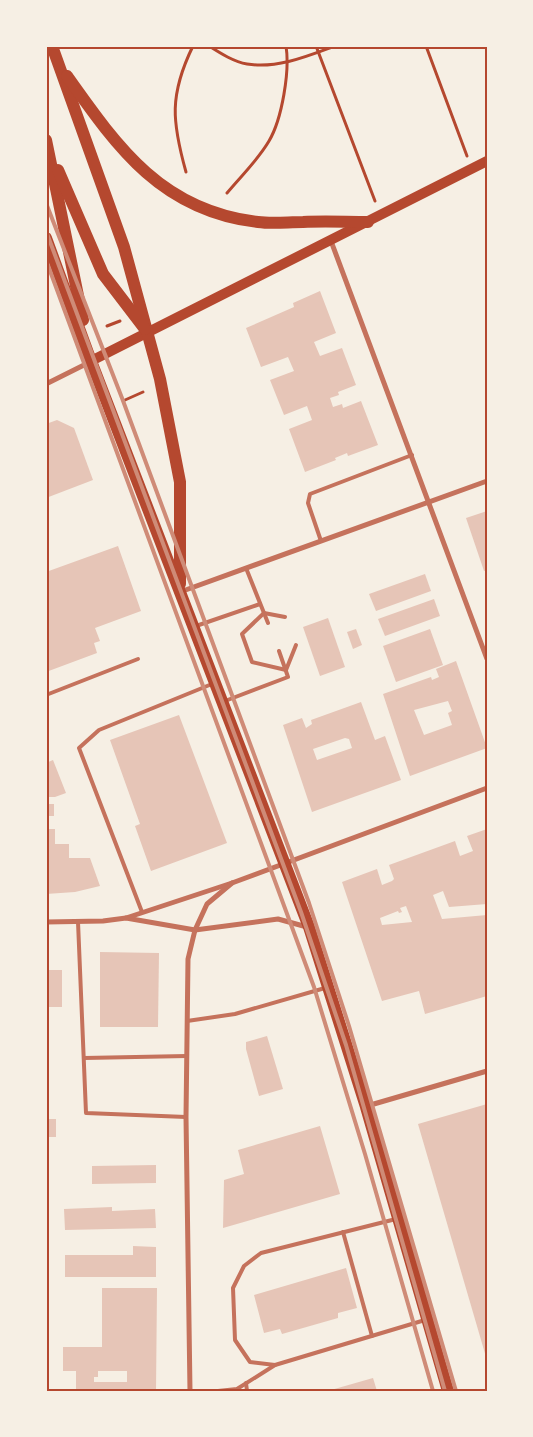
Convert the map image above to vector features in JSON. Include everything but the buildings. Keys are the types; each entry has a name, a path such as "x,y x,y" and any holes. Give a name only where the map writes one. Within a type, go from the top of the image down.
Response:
{"main road":[{"path":"52,46 118,227 148,333 180,482 180,592"},
{"path":"57,62 107,131 133,162 155,182 191,203 225,215 258,222 368,222"},
{"path":"46,141 98,265 108,282 148,333"},
{"path":"46,141 91,362"},
{"path":"91,362 487,161"},
{"path":"46,238 91,362 286,863 309,927 366,1107 448,1391"}],"street":[{"path":"330,241 487,658"},
{"path":"46,384 91,362"},
{"path":"180,592 487,481"},
{"path":"126,918 232,883 487,788"},
{"path":"190,1391 186,1117 188,959 195,930 207,904 232,883"},
{"path":"46,922 78,922 126,918 195,930 278,919 309,927"},
{"path":"366,1107 487,1071"}],"lane":[{"path":"320,541 308,503 310,494 412,455"},
{"path":"246,568 268,623"},
{"path":"194,627 260,604"},
{"path":"264,612 284,618"},
{"path":"264,612 242,634 252,662 286,670"},
{"path":"286,670 296,645"},
{"path":"223,702 288,676 279,651"},
{"path":"46,695 138,659"},
{"path":"142,912 79,748 99,730 216,683"},
{"path":"78,922 86,1113 186,1117"},
{"path":"187,1021 263,1007 329,987"},
{"path":"84,1058 187,1056"},
{"path":"275,1365 250,1362 235,1340 233,1288 244,1266 261,1253 398,1219"},
{"path":"343,1232 372,1336"},
{"path":"218,1391 237,1388 275,1365 428,1320"},
{"path":"246,1383 247,1391"}],"path":[{"path":"186,172 174,122 176,94 184,65 193,46"},
{"path":"208,46 227,57 247,64 288,62 335,46"},
{"path":"227,193 270,140 280,108 288,62 286,46"},
{"path":"316,46 380,215"},
{"path":"426,46 472,169"},
{"path":"107,326 124,319"},
{"path":"125,400 143,392"}],"railway":[{"path":"46,203 122,398 309,903 349,1026 456,1391"},
{"path":"46,231 301,912 346,1045 445,1391"},
{"path":"46,260 314,987 365,1154 433,1391"}]}
